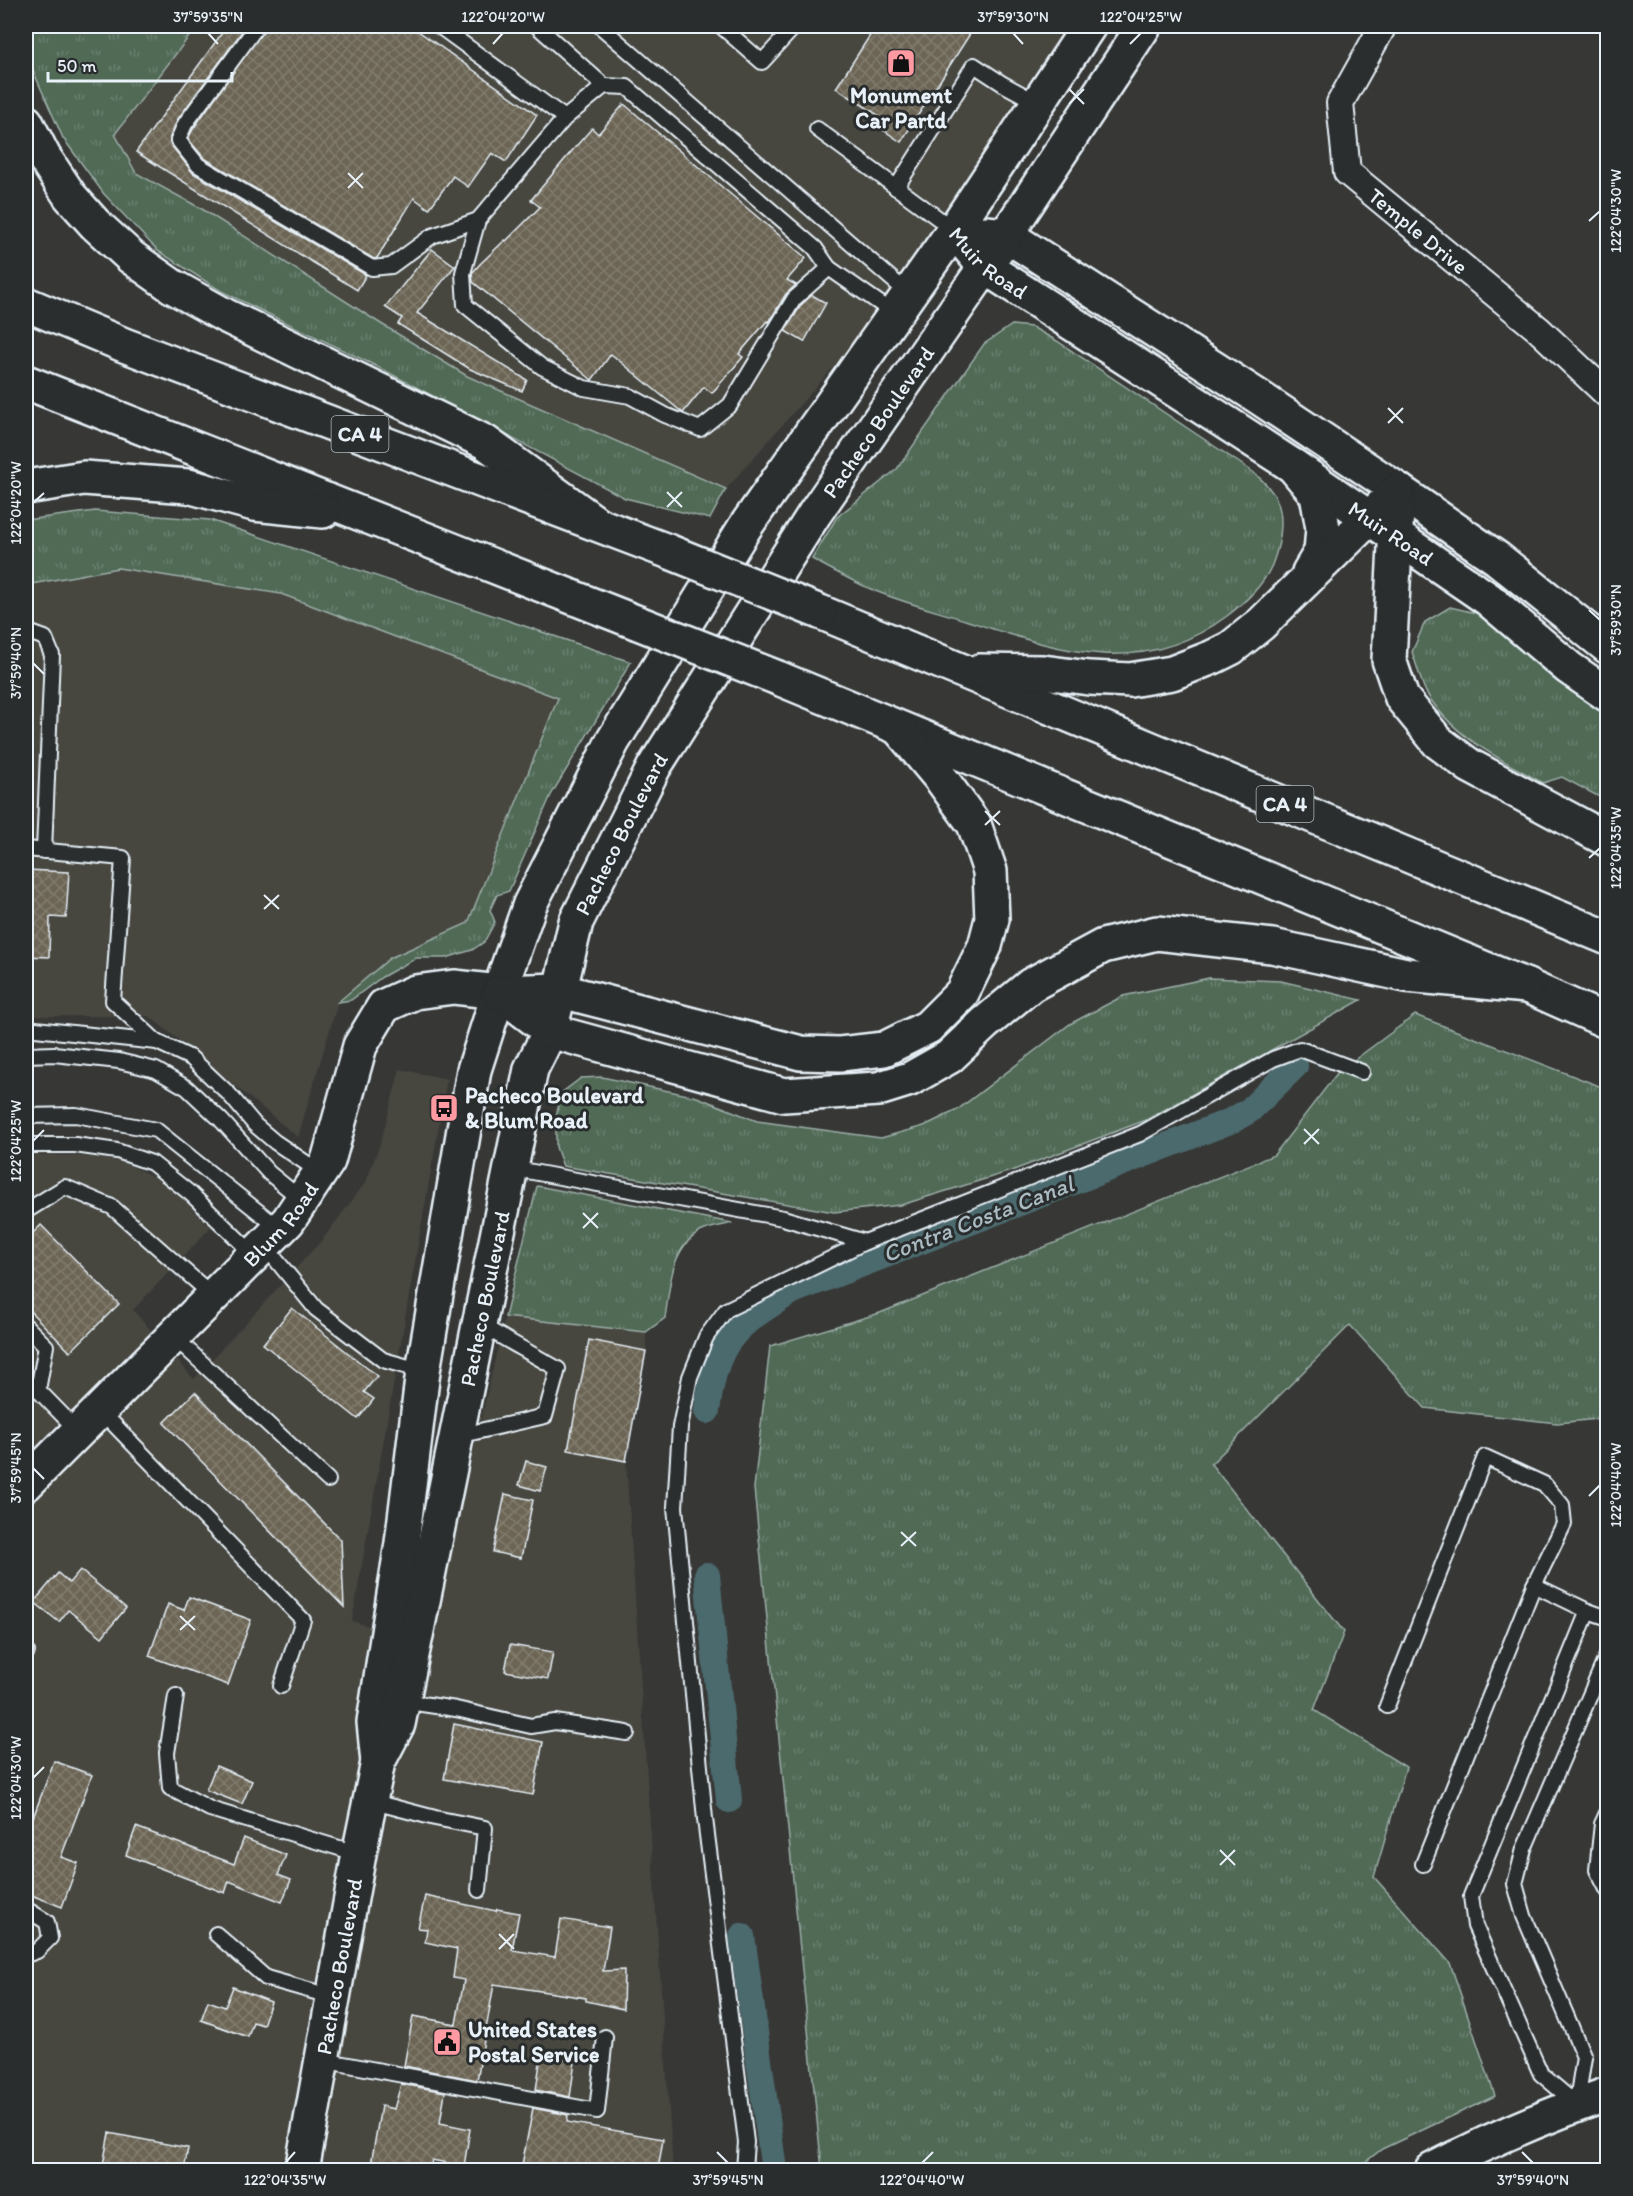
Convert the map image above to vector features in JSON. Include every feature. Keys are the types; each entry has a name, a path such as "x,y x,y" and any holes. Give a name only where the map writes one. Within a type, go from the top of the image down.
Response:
{"main road":[{"name":"Pacheco Boulevard","path":"302,2170 359,1854 378,1762 375,1722 402,1543 423,1371 474,1070 530,904 613,741 745,527 954,230 1089,26"},
{"name":"Pacheco Boulevard","path":"378,1762 398,1724 531,1069 550,1031 576,922 654,767 815,513 985,267 1144,26"},
{"path":"26,122 44,157 70,196 131,257 172,286 224,315 485,442 596,523"},
{"name":"Muir Road","path":"954,230 1006,235 1257,396 1398,490 1498,559 1608,647"},
{"name":"Muir Road","path":"954,230 985,267 1293,466 1488,599 1569,668 1608,695"},
{"name":"CA 4","path":"26,304 124,345 596,523 820,612 1608,938"},
{"path":"26,381 778,678 1527,986 1608,1022"},
{"path":"1293,466 1317,495 1323,528 1321,552 1304,582"},
{"path":"26,487 84,478 188,486 254,504 364,515"},
{"path":"962,671 1043,672 1130,681 1172,673 1231,648 1261,624 1398,490"},
{"path":"1398,490 1389,660 1402,698 1438,742 1470,766 1608,840"},
{"name":"Blum Road","path":"26,1484 288,1221 328,1161 360,1046 384,1006 415,992 454,987 499,992 558,990 801,1053 840,1054 884,1049 928,1027 962,993 985,946 992,919 990,871 975,824 898,728"},
{"path":"499,992 550,1031 784,1095 878,1089 910,1079 949,1057 1031,985 1103,946 1157,933 1272,946 1406,975 1527,986"},
{"path":"1432,2170 1473,2148 1577,2104 1608,2094"}],"street":[{"name":"Temple Drive","path":"1383,26 1340,103 1347,172 1538,329 1608,395"}],"lane":[{"path":"257,26 185,124 178,140 198,165 372,268 391,266 432,236 478,220"},
{"path":"439,26 565,118"},
{"path":"537,26 604,86 627,87 814,248 829,268 902,304"},
{"path":"600,26 902,304"},
{"path":"721,26 762,62 795,26"},
{"path":"896,188 974,65 1038,103"},
{"path":"604,86 565,118 478,220 463,273 465,305 542,367 584,388 630,396 665,415 700,429 730,405 794,299 829,268"},
{"path":"817,129 954,230"},
{"path":"26,634 31,633 45,638 52,655 44,851"},
{"path":"26,849 123,858 113,1001 157,1042 190,1058 229,1094 255,1125 275,1142 321,1173"},
{"path":"26,1028 157,1042"},
{"path":"744,2170 746,2142 705,1819 675,1507 680,1427 690,1377 706,1337 726,1310 865,1242 1140,1134 1273,1059 1300,1049 1362,1072"},
{"path":"26,1055 54,1054 119,1061 156,1070 187,1088 221,1120 268,1173 302,1200"},
{"path":"26,1116 76,1115 156,1130 266,1243 316,1309 382,1360 423,1371"},
{"path":"26,1145 75,1145 117,1150 152,1163 191,1194 266,1243"},
{"path":"511,1168 783,1218 865,1242"},
{"path":"26,1211 65,1187 112,1207 213,1296"},
{"path":"458,1437 545,1416 558,1369 479,1324"},
{"path":"26,1326 46,1346 32,1389 89,1420 303,1620 281,1686"},
{"path":"173,1336 328,1480"},
{"path":"1386,1706 1485,1457 1544,1484 1562,1505 1564,1524 1534,1585 1423,1864"},
{"path":"1534,1585 1608,1618"},
{"path":"1577,2104 1541,2074 1475,1926 1471,1896 1588,1611"},
{"path":"1577,2104 1584,2057 1524,1916 1515,1884 1524,1849 1608,1653"},
{"path":"176,1696 167,1753 170,1788 210,1809 359,1854"},
{"path":"402,1701 456,1709 531,1726 555,1722 627,1733"},
{"path":"370,1801 485,1828 479,1890"},
{"path":"1608,1811 1602,1824 1597,1870 1608,1891"},
{"path":"26,1910 47,1922 50,1938 37,1951 26,1955"},
{"path":"216,1934 266,1978 333,1998"},
{"path":"322,2060 597,2111 605,2037"}],"shaded area":[{"path":"197,26 1088,26 954,230 726,489 467,376 202,209 136,173 115,134"},
{"path":"118,568 281,594 559,698 468,923 390,958 338,1002 298,1137 149,1016 28,1016 26,1013 26,585"},
{"path":"400,1069 447,1079 352,1621 428,1644 505,1317 646,1332 646,1351 626,1461 673,2170 26,2170 26,1159 35,1154 100,1157 124,1163 165,1182 211,1227 133,1310 194,1379 322,1240 366,1182 381,1141"}],"green space":[{"path":"26,26 197,26 115,134 136,173 202,209 467,376 726,489 710,519 625,498 378,367 221,291 158,251 104,194 63,138 26,55"},
{"path":"1012,325 1032,327 1057,341 1253,472 1275,496 1281,516 1281,526 1272,565 1259,587 1227,616 1195,636 1163,648 1132,654 1100,654 1035,642 897,599 857,583 812,559 837,517 897,469 984,344"},
{"path":"95,511 210,520 631,662 551,795 509,891 497,895 490,910 495,922 484,942 472,950 446,958 416,958 382,977 351,1000 338,1002 390,958 468,923 558,698 281,594 118,568 26,585 26,520"},
{"path":"1450,607 1480,614 1607,712 1607,801 1562,777 1543,783 1510,765 1463,734 1437,708 1426,692 1412,652 1425,622"},
{"path":"1209,978 1281,981 1361,1000 1146,1120 1011,1171 901,1205 834,1212 563,1166 556,1147 556,1119 560,1094 581,1078 602,1077 697,1097 757,1121 881,1138 924,1126 957,1110 1070,1024 1123,996"},
{"path":"1415,1015 1607,1089 1607,1418 1557,1423 1425,1408 1350,1325 1211,1464 1344,1632 1314,1710 1406,1767 1374,1877 1450,1963 1495,2096 1382,2149 1355,2170 822,2170 754,1488 770,1346 880,1313 1274,1155 1338,1072"},
{"path":"537,1186 732,1223 700,1232 690,1239 683,1248 673,1270 665,1318 646,1332 505,1317"}],"building":[{"path":"227,26 246,26 178,119 170,137 171,145 193,173 366,275 357,290 136,152"},
{"path":"266,26 411,26 537,115 506,162 492,153 468,187 453,176 429,209 414,198 377,258 374,259 204,158 188,139"},
{"path":"876,26 975,26 901,142 873,123 878,115 836,88"},
{"path":"624,104 806,258 787,280 796,285 786,294 769,322 767,321 739,354 743,357 712,393 704,387 683,413 611,354 592,380 473,282 472,273 480,264 540,207 531,200 571,152 592,128 598,134"},
{"path":"432,249 455,266 417,313 527,380 522,391 470,369 398,324 402,318 385,307"},
{"path":"812,295 826,303 804,342 785,331 801,305"},
{"path":"26,870 69,872 66,918 50,917 49,957 26,956"},
{"path":"41,1225 119,1304 70,1352 26,1307 26,1240"},
{"path":"292,1308 377,1376 364,1392 374,1399 358,1419 263,1344"},
{"path":"589,1340 646,1351 626,1461 568,1450"},
{"path":"195,1392 341,1540 344,1607 164,1423"},
{"path":"526,1461 547,1467 540,1491 519,1485"},
{"path":"505,1494 533,1500 521,1558 493,1552"},
{"path":"80,1570 126,1608 102,1637 68,1610 59,1622 34,1602 58,1573 69,1583"},
{"path":"189,1597 251,1620 228,1685 149,1656 168,1604 184,1610"},
{"path":"510,1645 553,1652 548,1679 505,1671"},
{"path":"454,1724 543,1742 533,1795 444,1779"},
{"path":"54,1761 92,1775 61,1857 78,1863 62,1907 26,1893 26,1821 31,1823"},
{"path":"216,1766 252,1781 242,1804 206,1790"},
{"path":"136,1827 234,1864 244,1838 286,1855 278,1875 291,1880 282,1902 229,1881 225,1893 126,1855"},
{"path":"425,1896 496,1911 497,1909 519,1913 512,1950 555,1957 561,1919 610,1927 603,1971 624,1970 623,2009 586,2001 586,1998 494,1984 477,2080 404,2066 413,2016 456,2024 464,1980 453,1978 457,1949 425,1942 427,1929 418,1928"},
{"path":"233,1987 271,2002 263,2025 253,2022 248,2037 201,2020 208,2001 225,2007"},
{"path":"541,2056 575,2061 570,2097 536,2090"},
{"path":"401,2084 445,2092 440,2123 470,2129 464,2166 432,2160 430,2170 370,2170 381,2106 394,2109"},
{"path":"533,2108 568,2115 567,2122 663,2139 658,2170 553,2170 522,2165"},
{"path":"109,2133 188,2148 184,2170 102,2170"}],"waterway":[{"name":"Contra Costa Canal","path":"707,1411 716,1367 731,1338 756,1315 793,1291 1233,1120 1250,1110 1295,1066"},
{"name":"Contra Costa Canal","path":"707,1575 729,1800"},
{"name":"Contra Costa Canal","path":"742,1936 774,2170"}],"place":[{"name":"Monument Car Partd","path":"901,63"},
{"name":"Pacheco Boulevard & Blum Road","path":"444,1108"},
{"name":"United States Postal Service","path":"447,2042"}]}
